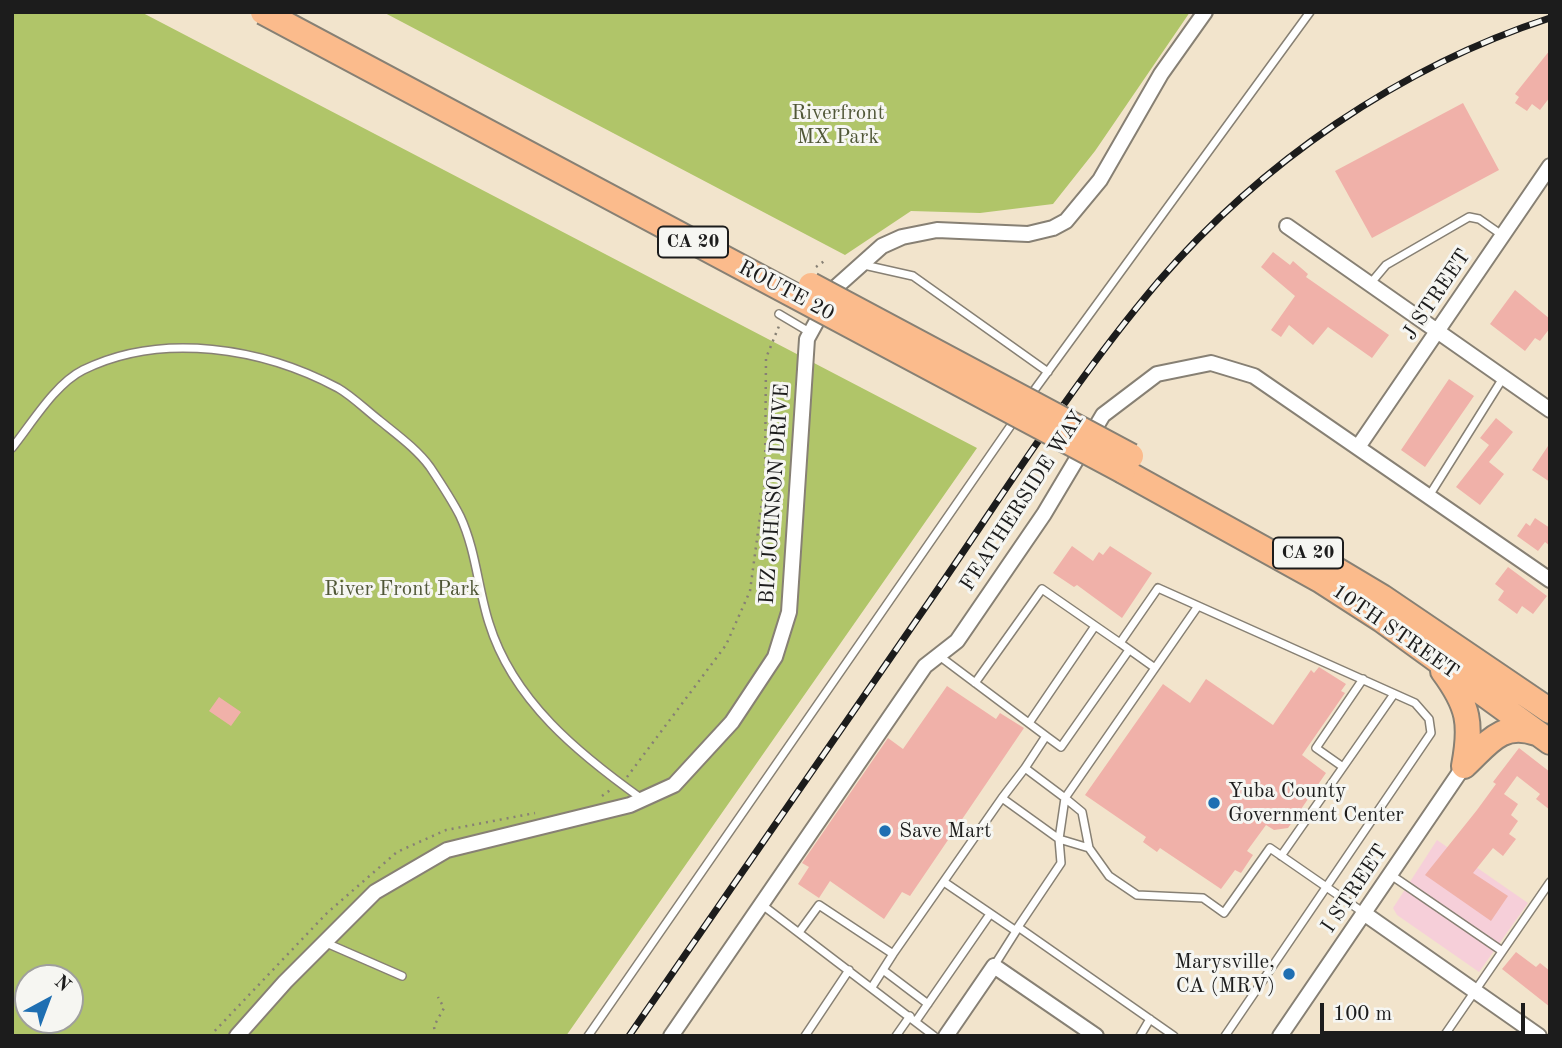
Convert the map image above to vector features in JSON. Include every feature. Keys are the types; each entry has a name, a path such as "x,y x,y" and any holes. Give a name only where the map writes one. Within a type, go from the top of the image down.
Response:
{"highway":[{"name":"ROUTE 20","path":"262,12 1127,463"},
{"name":"ROUTE 20","path":"298,12 1127,463"},
{"name":"10TH STREET","path":"1127,463 1309,573 1433,656 1545,738"},
{"name":"10TH STREET","path":"1127,463 1271,532 1382,597 1550,711"},
{"path":"1433,656 1454,686 1469,721 1464,766"},
{"path":"1464,766 1503,732 1513,728 1545,738"}],"street":[{"name":"BIZ JOHNSON DRIVE","path":"237,1036 323,942 375,892 447,850 630,806 674,785 724,731 775,657 789,612 807,339 835,288 882,246 920,232 1028,234 1053,228 1066,221 1100,180 1161,74 1205,12"},
{"name":"J STREET","path":"1358,447 1550,166"},
{"path":"1287,226 1550,410"},
{"name":"FEATHERSIDE WAY","path":"671,1036 925,666 957,641 1044,514 1103,415 1157,374 1211,363 1254,376 1550,580"},
{"name":"I STREET","path":"1280,1036 1464,766"},
{"path":"1364,914 1539,1036"},
{"path":"946,1036 994,966 1096,1036"}],"lane":[{"path":"587,1036 1048,372 1310,12"},
{"path":"1370,284 1387,265 1469,217 1479,219 1503,235"},
{"path":"860,265 892,269 913,276 1048,372"},
{"path":"781,316 810,333"},
{"path":"12,447 62,388 82,371 124,356 176,347 226,351 282,363 339,389 391,430 428,464 461,517 489,625 521,688 549,723 642,799"},
{"path":"1429,496 1504,377"},
{"path":"1120,643 1158,588 1415,703 1429,719 1431,733 1225,1036"},
{"path":"975,683 1042,589 1155,668"},
{"path":"994,966 1061,863 1059,839 1065,798 1198,606"},
{"path":"1029,723 1095,626"},
{"path":"938,655 1061,747 1129,650"},
{"path":"1343,767 1315,748 1363,679"},
{"path":"1281,856 1394,694"},
{"path":"872,987 1046,736"},
{"path":"1025,768 1082,812 1089,848 1109,876 1137,895 1203,898 1224,913 1270,848 1364,914"},
{"path":"1002,799 1059,839 1089,848"},
{"path":"1391,875 1502,951"},
{"path":"944,882 1174,1036"},
{"path":"1444,1036 1550,882"},
{"path":"760,903 934,1036"},
{"path":"800,931 819,905 893,954"},
{"path":"896,1036 928,1004 990,914"},
{"path":"323,942 402,976"},
{"path":"805,1036 849,970"},
{"path":"883,970 928,1004"},
{"path":"1140,1036 1150,1019"}],"path":[{"path":"813,271 827,258"},
{"path":"600,797 632,771 731,637 750,591 765,480 766,358 781,316"},
{"path":"210,1036 327,913 397,852 446,830 544,811"},
{"path":"435,1036 434,1026 444,1009 438,997"}],"shaded area":[{"path":"1437,840 1528,903 1479,972 1397,915 1393,908"}],"green space":[{"name":"River Front Park","path":"12,12 141,12 977,448 566,1036 12,1036"},
{"name":"Riverfront MX Park","path":"383,12 1190,12 1095,151 1053,204 980,213 911,211 845,255"}],"building":[{"path":"1550,50 1550,97 1540,110 1532,104 1527,111 1515,103 1519,97 1515,94"},
{"path":"1463,103 1499,170 1372,238 1335,171"},
{"path":"1273,252 1290,265 1293,261 1308,274 1306,277 1389,335 1372,358 1328,327 1313,345 1289,325 1281,337 1271,330 1295,296 1261,267"},
{"path":"1515,290 1550,319 1550,328 1540,341 1535,338 1525,351 1490,324"},
{"path":"1449,379 1474,396 1425,467 1401,450"},
{"path":"1496,418 1513,432 1489,462 1504,474 1480,505 1456,487 1489,445 1480,438"},
{"path":"1550,443 1550,482 1532,470"},
{"path":"1535,518 1550,528 1550,546 1545,542 1538,551 1517,536 1526,523 1530,526"},
{"path":"1072,546 1093,561 1099,552 1103,555 1110,546 1152,573 1122,618 1077,585 1074,587 1053,573"},
{"path":"1508,567 1547,596 1533,614 1522,606 1517,614 1498,600 1504,591 1495,584"},
{"path":"1319,667 1346,684 1341,691 1345,693 1302,755 1326,773 1288,828 1274,830 1266,825 1247,851 1253,855 1241,873 1235,870 1221,889 1160,848 1157,852 1143,842 1146,837 1085,795 1163,684 1190,703 1206,679 1273,725 1311,670 1314,673"},
{"path":"947,686 996,719 1000,713 1024,728 910,896 902,892 884,919 830,881 819,898 798,884 809,867 802,863 888,738 903,749"},
{"path":"219,697 241,712 231,726 209,711"},
{"path":"1519,748 1550,772 1550,810 1536,799 1540,794 1517,776 1504,794 1518,804 1511,815 1518,821 1509,834 1516,839 1503,856 1493,848 1473,873 1508,896 1491,921 1425,875 1477,810 1496,784 1493,782"},
{"path":"1516,952 1536,967 1540,963 1550,971 1550,1007 1502,969"}],"railway":[{"path":"629,1036 1039,439 1097,359 1158,282 1198,238 1241,197 1287,159 1336,124 1440,63 1550,18"}],"place":[{"name":"Yuba County Government Center","path":"1214,803"},
{"name":"Save Mart","path":"885,831"},
{"name":"Marysville, CA (MRV)","path":"1289,974"}]}
